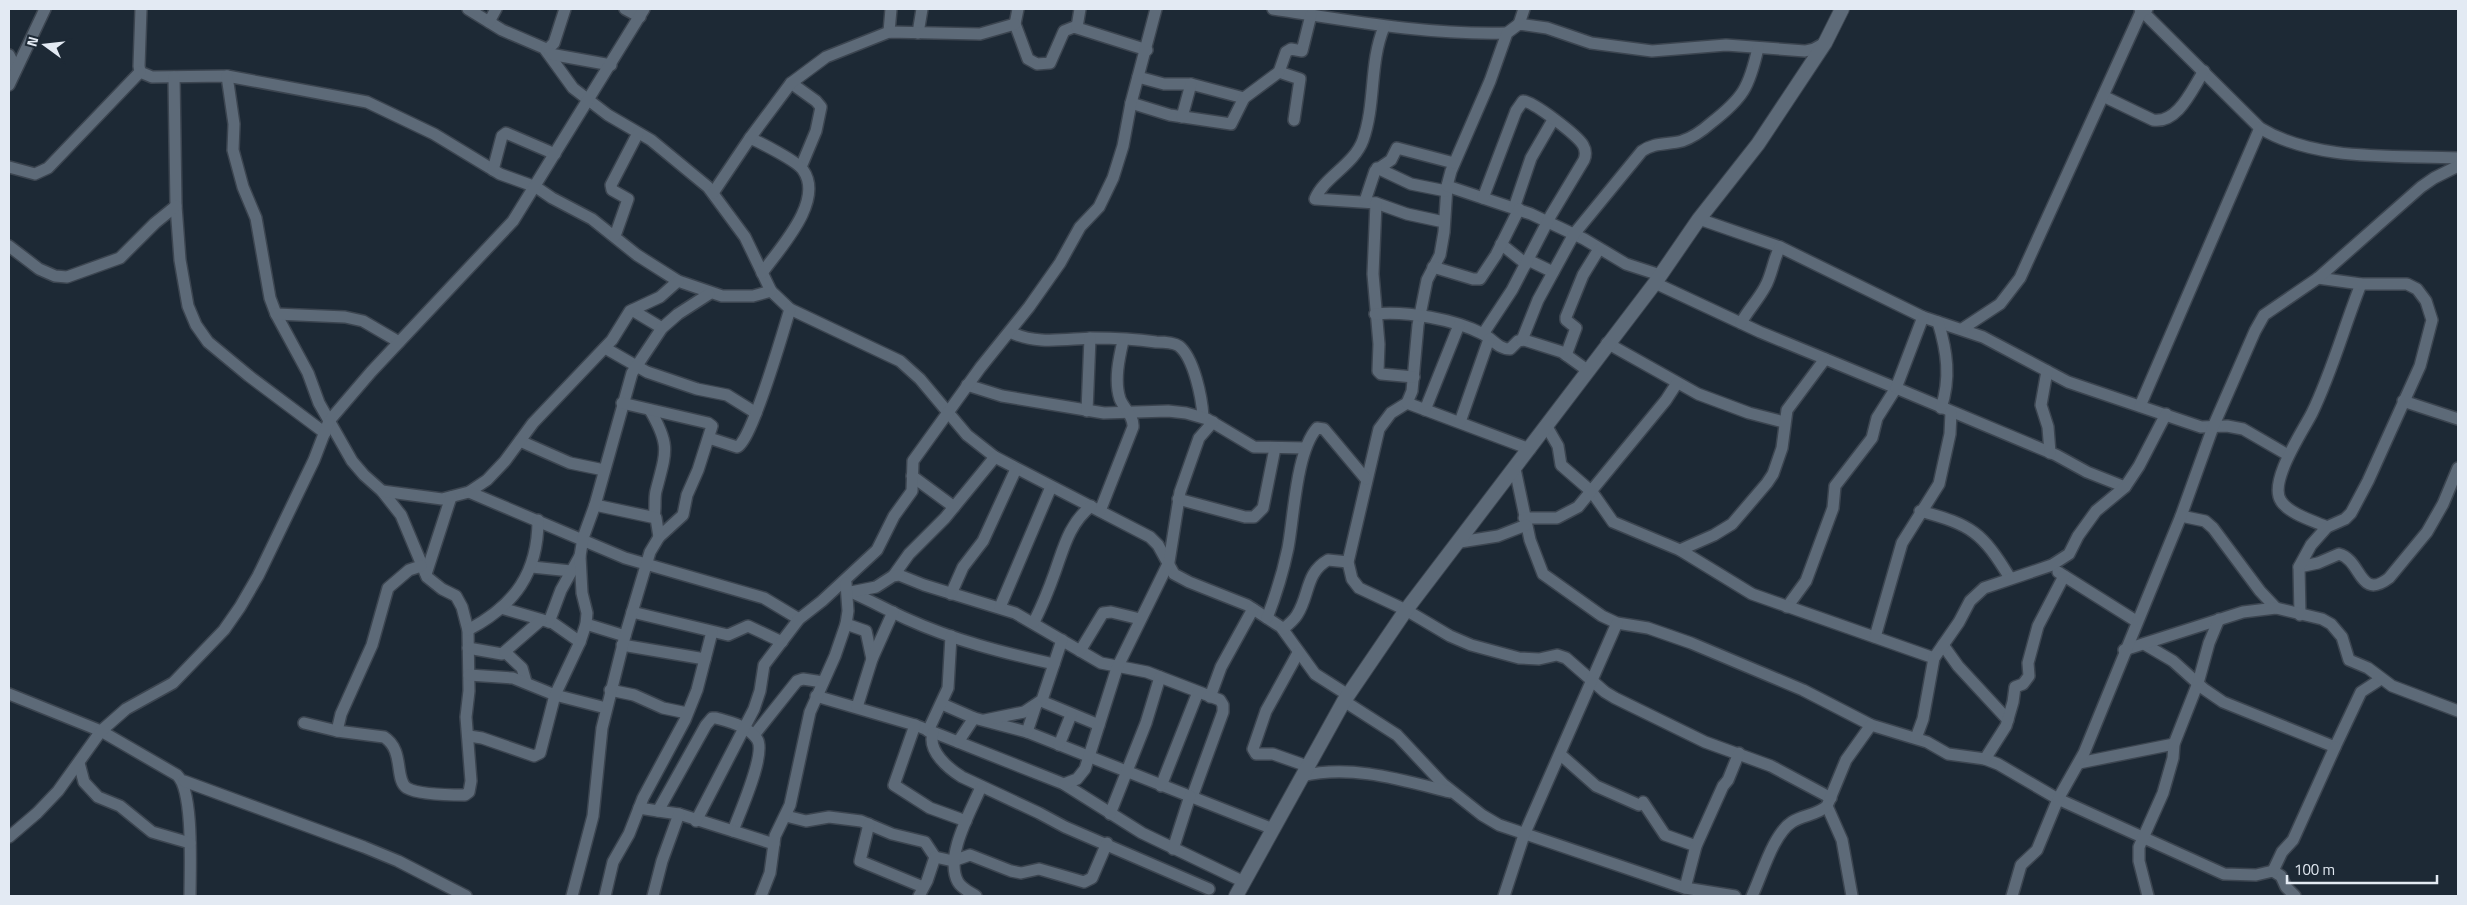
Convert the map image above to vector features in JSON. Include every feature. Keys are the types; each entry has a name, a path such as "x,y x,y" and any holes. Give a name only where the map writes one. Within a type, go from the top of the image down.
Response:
{"street":[{"path":"9,84 12,63 45,9"},
{"path":"9,167 35,174 48,168 67,151 140,72 141,9"},
{"path":"468,9 515,37 539,45 548,52 568,84 590,99 608,115 665,150 713,193 745,237 771,292 790,309 900,361 920,379 967,435 995,457 1152,539 1168,566 1178,578 1253,609 1283,629 1298,653 1315,674 1397,735 1429,770 1482,815 1524,834 1685,888 1735,896"},
{"path":"489,22 496,9"},
{"path":"548,52 554,43 565,9"},
{"path":"9,837 37,813 78,763 101,731 126,709 173,684 224,630 258,576 327,427 399,342 513,221 536,187 642,13 625,9"},
{"path":"889,32 891,9"},
{"path":"918,33 922,9"},
{"path":"1018,9 1015,24 1028,59 1044,64 1052,60 1064,31 1077,27 1147,50"},
{"path":"1077,27 1080,9"},
{"path":"696,821 758,698 764,666 799,619 848,587 877,550 894,516 911,494 913,461 967,385 1010,332 1060,264 1080,227 1095,213 1107,192 1123,146 1131,103 1147,50 1156,9"},
{"path":"1273,9 1384,27 1459,34 1507,33"},
{"path":"1524,9 1519,24 1507,33 1490,81 1454,163 1447,188 1440,255 1428,280 1419,316 1412,391 1407,403 1390,413 1382,422 1366,479 1348,562 1352,579 1360,588 1406,610 1450,636 1471,645 1520,658 1540,659 1557,655 1566,658 1604,692 1615,698 1705,742 1739,753 1791,776 1829,802 1842,840 1852,896"},
{"path":"1236,896 1346,698 1406,610 1460,542 1607,343 1758,144 1825,43 1842,9"},
{"path":"1962,329 2000,304 2020,278 2143,9 2260,128 2279,139 2298,146 2359,155 2458,158"},
{"path":"1131,103 1182,117 1231,124 1244,98 1279,72 1286,52 1291,49 1300,52 1303,49 1311,15"},
{"path":"713,193 750,138 791,83 826,57 889,32 980,34 997,27 1015,24"},
{"path":"1519,24 1547,28 1591,43 1638,50 1665,51 1718,45 1805,51 1825,43"},
{"path":"1384,27 1376,46 1375,82 1369,122 1363,140 1355,155 1315,198 1319,200 1370,202 1407,214 1444,222"},
{"path":"1375,314 1397,313 1459,325 1486,336 1501,347 1508,349 1522,340 1538,300 1574,234 1642,151 1653,144 1681,141 1697,135 1732,107 1749,79 1758,48"},
{"path":"548,52 611,65"},
{"path":"2103,96 2153,120 2161,121 2169,119 2176,113 2204,71"},
{"path":"140,72 152,77 227,76 366,102 434,134 493,170 536,187 592,219 644,260 678,281 709,294 734,297 771,292"},
{"path":"1279,72 1300,79 1294,120"},
{"path":"227,76 234,124 233,150 243,187 256,218 270,298 276,314 308,373 327,427 364,475 382,491 401,515 423,570 436,584 458,598 468,630 466,717 469,736 471,781 469,792 465,795 408,789 402,782 399,759 390,740 384,737 337,731 304,723"},
{"path":"174,77 176,206 180,260 188,306 196,326 208,342 249,376 327,427"},
{"path":"1138,77 1164,84 1191,84 1244,98"},
{"path":"791,83 816,101 821,108 816,131 800,167"},
{"path":"1182,117 1191,84"},
{"path":"1460,422 1486,336 1527,262 1547,221 1586,156 1580,142 1554,120 1526,101 1520,103 1483,198"},
{"path":"1433,267 1473,279 1480,279 1501,244 1516,208 1531,158 1554,120"},
{"path":"2140,406 2260,128"},
{"path":"493,170 501,139 506,133 555,154"},
{"path":"615,236 628,199 612,190 611,185 638,133"},
{"path":"750,138 800,167 806,176 808,188 807,206 787,240 762,273"},
{"path":"1414,377 1381,374 1378,372 1379,344 1375,314 1370,202 1372,176 1377,168 1391,160 1397,148 1454,163"},
{"path":"2012,896 2021,865 2037,850 2058,799 2079,763 2124,650 2181,516 2213,427 2254,331 2264,316 2318,278 2421,187 2458,166"},
{"path":"1377,168 1411,184 1447,188 1516,208 1547,221 1741,323 2050,453 2087,472 2125,487"},
{"path":"9,246 39,269 55,276 67,276 120,258 155,223 176,206"},
{"path":"1700,219 1780,247 1923,317 1962,329 1997,344 2047,371 2081,386 2201,427 2227,426 2243,429 2288,455"},
{"path":"1501,244 1527,262 1553,272"},
{"path":"1741,323 1751,305 1766,286 1780,247"},
{"path":"1566,355 1576,328 1566,320 1566,317 1583,275 1599,249"},
{"path":"2300,615 2299,567 2311,545 2327,527 2345,519 2351,513 2368,481 2420,366 2432,320 2426,301 2417,289 2407,284 2360,284 2318,278"},
{"path":"382,491 438,499 469,492 487,480 505,461 533,423 605,348 632,310 660,297 678,281"},
{"path":"2327,527 2289,509 2281,502 2279,485 2288,455 2311,413 2331,370 2360,284"},
{"path":"469,736 490,740 534,756 539,755 555,695 580,642 586,624 587,612 582,593 580,556 583,538 595,505 622,403 636,365 662,328 678,314 709,294"},
{"path":"709,438 740,446 746,438 790,309"},
{"path":"632,310 662,328"},
{"path":"276,314 328,316 363,321 399,342"},
{"path":"1787,607 1806,581 1833,508 1835,486 1872,438 1875,422 1896,388 1923,317"},
{"path":"1875,637 1902,544 1941,477 1950,434 1945,394 1948,370 1938,322"},
{"path":"1425,410 1459,325"},
{"path":"1010,332 1030,340 1090,338 1144,340 1170,343 1180,347 1198,382 1208,419 1199,438 1178,499 1176,530 1168,566 1117,668 1089,756 1079,777 1064,784"},
{"path":"1087,411 1090,338"},
{"path":"1034,622 1071,529 1080,516 1095,508 1131,435 1134,422 1120,400 1119,391 1119,363 1123,340"},
{"path":"1522,340 1556,350 1587,370"},
{"path":"1607,343 1713,401 1784,422"},
{"path":"605,348 636,365 673,381 733,397 756,413"},
{"path":"1680,550 1714,535 1732,524 1767,483 1773,474 1782,448 1787,410 1825,359"},
{"path":"2047,371 2042,405 2048,428 2050,453"},
{"path":"1460,542 1498,536 1525,522 1562,517 1578,507 1666,400 1677,383"},
{"path":"967,385 1002,396 1087,411 1128,413 1168,411 1208,419 1247,444 1257,447 1305,448"},
{"path":"2403,402 2458,419"},
{"path":"572,896 593,816 596,776 606,708 623,641 646,563 659,537 683,515 687,495 709,438 711,424 622,403"},
{"path":"1407,403 1530,449"},
{"path":"650,410 660,428 666,448 656,493 657,501 654,517"},
{"path":"1916,738 1922,719 1934,658 1959,622 1970,601 1978,592 2010,578 2052,566 2069,554 2078,536 2096,511 2125,487 2139,466 2166,414"},
{"path":"1547,426 1558,446 1561,465 1592,492 1613,522 1680,550 1733,585 1787,607 1934,658"},
{"path":"1267,618 1279,584 1288,548 1305,448 1314,432 1318,428 1322,428 1366,479"},
{"path":"520,441 570,463 604,470"},
{"path":"1178,499 1245,518 1254,517 1263,508 1275,448"},
{"path":"848,587 876,587 894,575 909,554 954,507 995,457"},
{"path":"2299,567 2318,563 2339,554 2352,561 2362,581 2382,583 2389,578 2428,532 2443,504 2458,468"},
{"path":"951,594 963,567 983,541 1016,469"},
{"path":"1515,469 1525,522 1537,563 1545,576 1602,616 1618,623 1648,628 1691,642 1803,690 1871,725 1916,738 1948,754 1985,759 2008,769 2058,799 2224,874 2248,876 2273,871 2281,876 2285,885 2295,896"},
{"path":"912,476 954,507"},
{"path":"1000,607 1051,487"},
{"path":"469,492 583,538 603,549 764,598 799,619"},
{"path":"423,570 451,497"},
{"path":"595,505 654,517 657,520 659,537"},
{"path":"1920,511 1957,521 1972,529 1986,542 2010,578"},
{"path":"2181,516 2205,521 2213,528 2276,608"},
{"path":"468,630 489,619 518,590 532,566 538,544 538,520"},
{"path":"468,648 499,654 505,652 545,621 580,556"},
{"path":"1283,629 1297,615 1309,580 1316,569 1328,560 1348,562"},
{"path":"532,566 571,571"},
{"path":"2052,566 2064,576 2136,622"},
{"path":"337,731 341,714 372,645 388,588 405,573 423,570"},
{"path":"894,575 951,594 1000,607 1034,622 1101,663 1117,668 1139,670 1221,701 1223,709 1172,849"},
{"path":"1985,759 2008,720 2015,688 2023,684 2029,676 2028,663 2038,626 2064,576"},
{"path":"848,587 893,612 951,636 1054,664"},
{"path":"760,896 770,873 774,844 786,816 806,726 816,696 836,656 846,624 848,587"},
{"path":"501,608 545,621 565,630 580,642"},
{"path":"2124,650 2243,612 2276,608 2322,619 2331,624 2342,637 2349,660 2368,668 2392,686 2458,711"},
{"path":"1210,697 1221,667 1253,609"},
{"path":"632,612 729,636 748,626 782,642"},
{"path":"857,707 872,659 893,612"},
{"path":"1080,651 1103,613 1111,612 1140,619"},
{"path":"2148,896 2138,853 2163,794 2173,758 2174,744 2198,683 2208,643 2219,619"},
{"path":"1504,896 1524,834 1618,623"},
{"path":"586,624 623,641 705,659"},
{"path":"846,624 866,631 872,659"},
{"path":"605,896 613,862 634,825 639,808 687,713 712,632"},
{"path":"951,636 949,681 930,732 931,740 938,756 956,774 1065,827 1107,843 1209,889"},
{"path":"1028,732 1062,640"},
{"path":"2144,644 2173,661 2223,702 2335,747"},
{"path":"1943,645 1958,666 2008,720"},
{"path":"505,652 522,668 526,682"},
{"path":"1298,653 1266,711 1252,750 1256,754 1273,754 1304,771 1383,775 1455,794"},
{"path":"468,676 513,678 555,695 606,708"},
{"path":"1110,814 1125,772 1146,723 1160,677"},
{"path":"754,735 797,681 803,679 823,682"},
{"path":"2273,871 2282,852 2293,840 2361,692 2381,679"},
{"path":"610,690 628,693 659,707 687,713"},
{"path":"1161,786 1198,692"},
{"path":"9,694 101,731 177,775 184,782 364,846 450,891 466,896"},
{"path":"816,696 915,725 1064,784 1110,814 1172,849 1244,882"},
{"path":"958,742 979,719 1020,713 1038,703 1099,726"},
{"path":"942,704 979,719 1028,732 1272,829"},
{"path":"1059,745 1071,715"},
{"path":"658,811 708,722 716,718 744,728 754,735 760,749 733,831"},
{"path":"915,725 894,785 930,808 966,821"},
{"path":"1752,896 1776,840 1793,821 1821,811 1829,802 1846,760 1871,725"},
{"path":"2079,763 2174,744"},
{"path":"1685,888 1696,846 1739,753"},
{"path":"1560,754 1596,786 1641,803 1665,835 1696,846"},
{"path":"78,763 84,782 98,797 120,806 152,832 190,844"},
{"path":"184,782 190,844 190,896"},
{"path":"976,896 960,886 953,861 966,821 981,787"},
{"path":"639,808 679,814 696,821 774,844"},
{"path":"653,896 662,861 679,814"},
{"path":"786,816 806,821 829,817 869,824 892,834 925,842 935,857 953,861 970,855 1011,871 1021,873 1039,870 1086,883 1092,878 1107,843"},
{"path":"869,824 860,861 921,892 935,857"}]}
